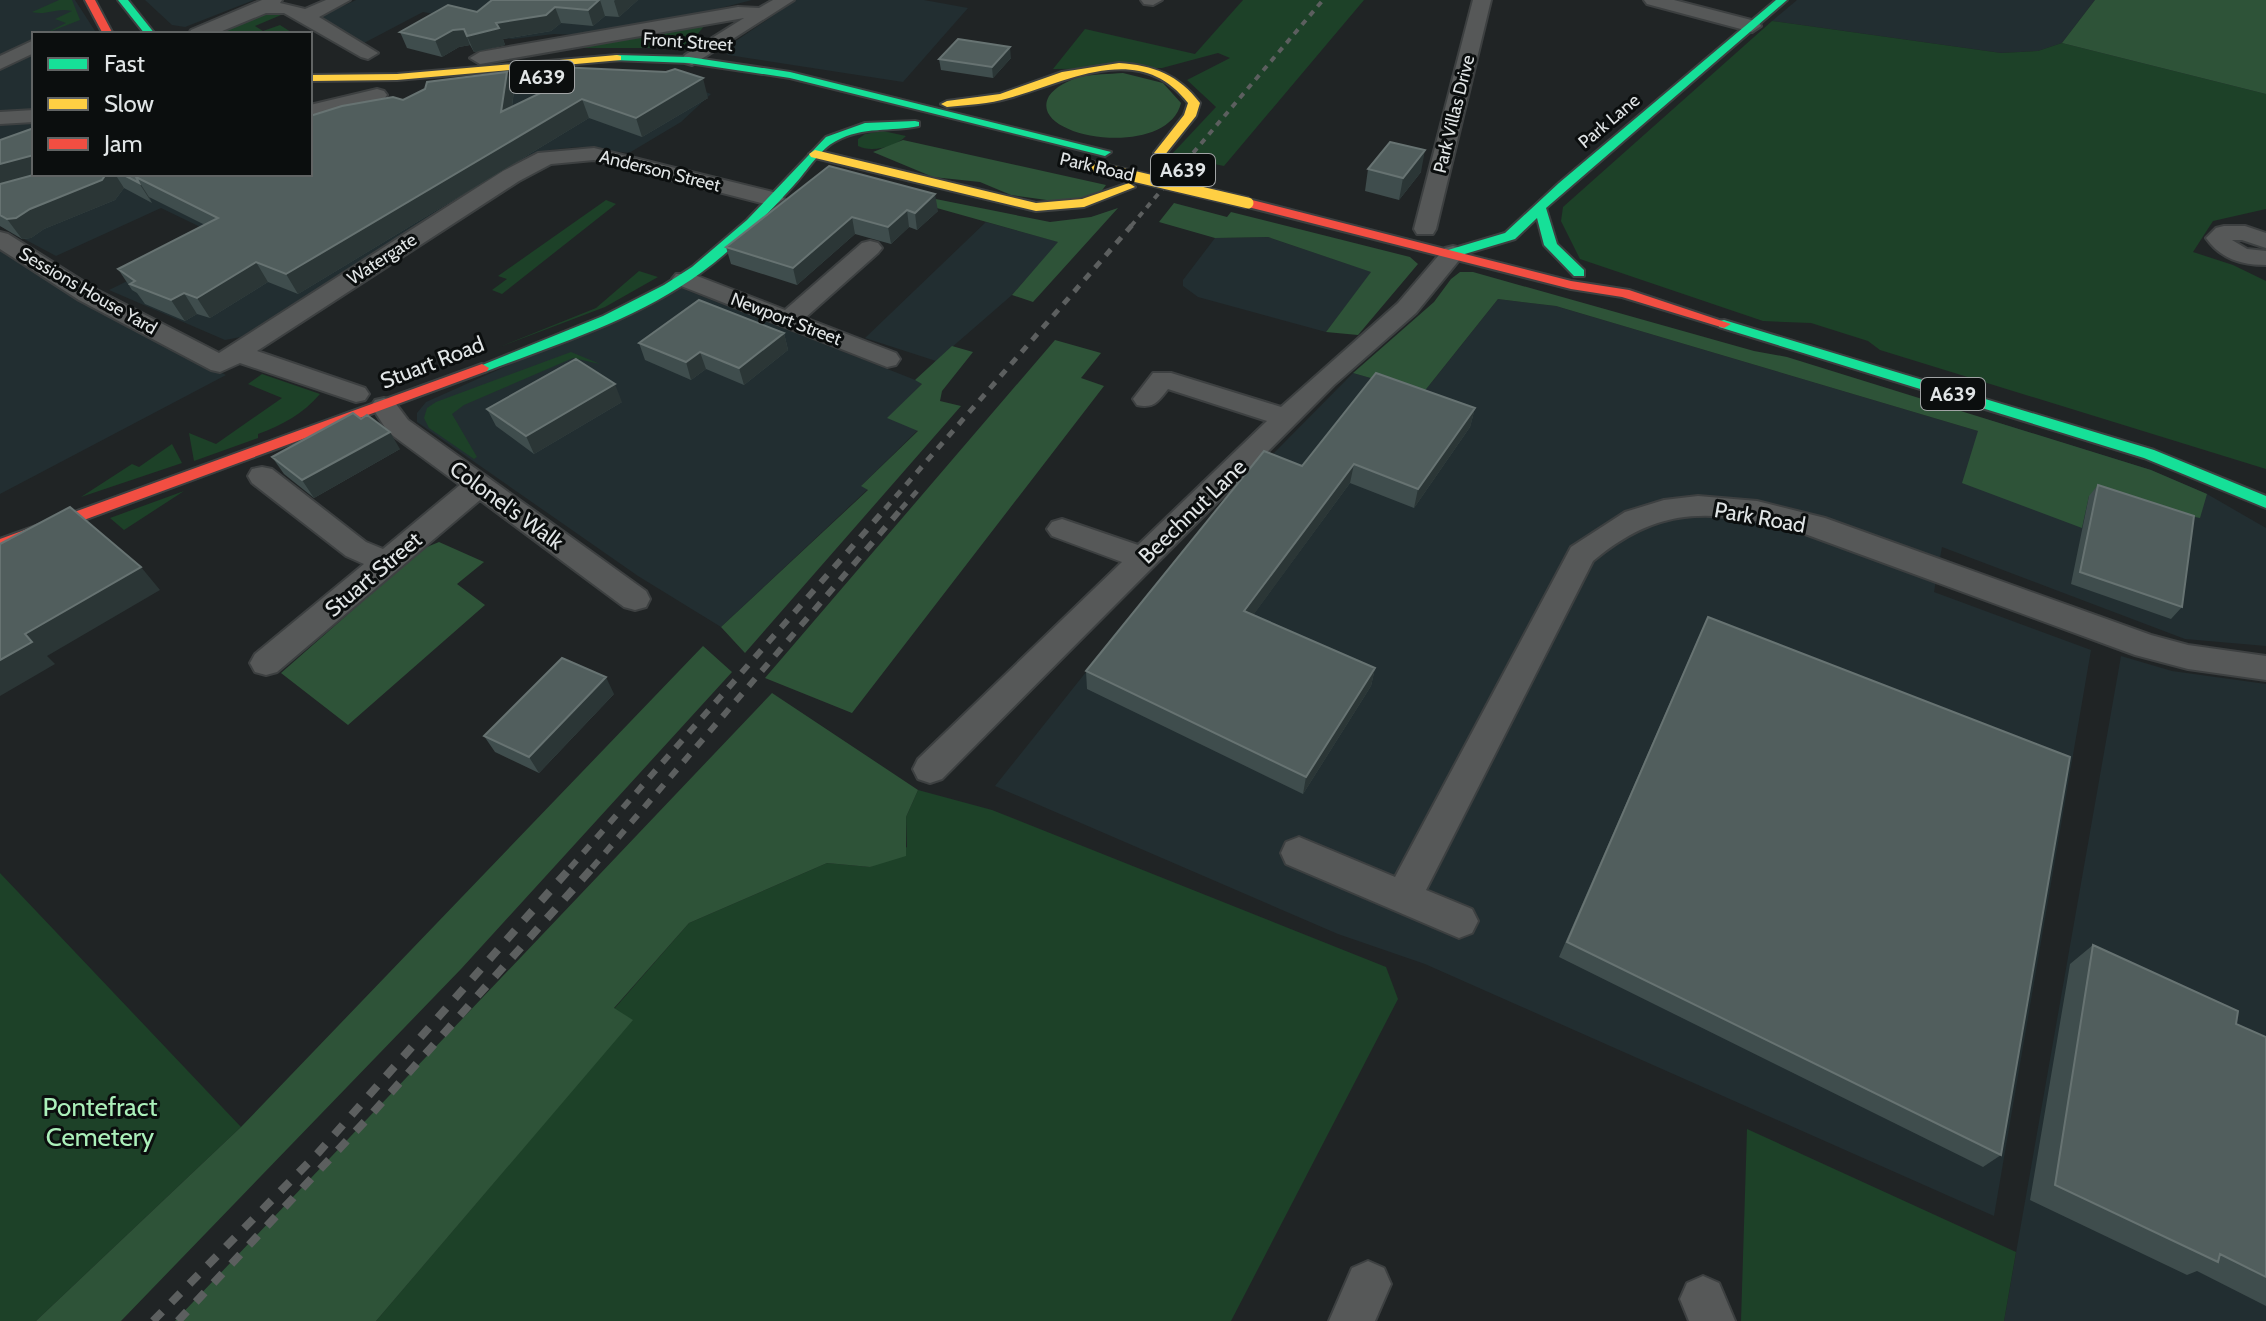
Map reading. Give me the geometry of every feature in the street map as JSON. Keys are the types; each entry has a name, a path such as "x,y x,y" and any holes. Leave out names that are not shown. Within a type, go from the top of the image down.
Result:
{"main road":[{"path":"90,0 107,32"},
{"path":"123,0 148,32"},
{"name":"Park Lane","path":"1487,245 1510,236 1782,0"},
{"name":"Front Street","path":"312,78 349,80 600,59 692,59 806,79 1037,153"},
{"path":"649,73 692,59 697,69 707,77"},
{"path":"830,139 865,126 1000,97 1075,71 1113,67 1148,71 1174,81 1191,97 1193,110 1160,153"},
{"name":"Front Street","path":"312,99 377,95 533,77 649,73 707,77 1055,139"},
{"path":"1044,84 1032,100 1031,112 1055,139"},
{"path":"830,139 837,126 836,118"},
{"name":"Stuart Road","path":"0,545 384,406 584,330 656,297 733,240 830,139"},
{"name":"Park Road","path":"1055,139 1255,196 1443,237 1509,269 1571,285 1624,293"},
{"name":"Park Road","path":"1037,153 1487,245 1579,273 1624,293 2149,454 2262,501"},
{"path":"815,154 1036,207 1061,208 1087,204 1129,187"},
{"path":"1443,237 1492,232 1535,212 1551,245 1579,273"}],"street":[{"path":"305,16 341,0"},
{"path":"692,59 785,0"},
{"name":"Park Villas Drive","path":"1443,237 1482,0"},
{"path":"1653,0 1752,26"},
{"path":"203,32 268,4 305,16 368,53"},
{"path":"480,58 664,28 738,12 763,14"},
{"path":"0,63 32,47"},
{"path":"312,88 349,80"},
{"path":"312,111 377,95"},
{"path":"0,118 32,116"},
{"name":"Anderson Street","path":"546,158 572,153 608,156 773,199"},
{"name":"Watergate","path":"229,358 511,176 546,158"},
{"path":"2266,241 2237,231 2224,233 2218,238 2232,251 2251,258 2266,258"},
{"name":"Beechnut Lane","path":"930,769 1325,379 1407,308 1443,237"},
{"name":"Sessions House Yard","path":"0,239 88,295 229,358"},
{"path":"788,320 870,248"},
{"name":"Newport Street","path":"684,279 887,359"},
{"path":"229,358 339,394"},
{"path":"1146,399 1162,379 1287,418"},
{"name":"Colonel's Walk","path":"384,406 398,426 635,599"},
{"path":"262,476 356,549 387,562"},
{"name":"Stuart Street","path":"266,663 479,485"},
{"name":"Park Road","path":"1403,897 1582,554 1610,530 1633,517 1696,506 1789,518 1873,545 2146,646 2188,657 2266,668"},
{"path":"1062,529 1143,558"},
{"path":"1299,853 1459,921"}],"shaded area":[{"path":"0,0 75,0 96,32 32,32 32,175 0,193"},
{"path":"145,0 254,0 185,27 172,25"},
{"path":"356,0 752,0 674,20 580,35 554,34 513,39 488,37 483,23 423,12 364,43 317,18"},
{"path":"796,0 924,0 968,8 903,82 728,55 724,49"},
{"path":"1797,0 2095,0 2062,43 2038,51 2001,53 1772,21"},
{"path":"567,85 695,88 711,94 681,122 629,153 578,147 549,150 241,337 225,340 109,290 219,236 161,208 56,256 0,226 0,211 58,188 312,176 312,173 506,91"},
{"path":"986,222 1059,242 1012,295 936,361 865,338"},
{"path":"1268,237 1372,272 1326,332 1198,297 1183,286 1183,280 1215,238"},
{"path":"0,248 139,332 226,375 0,494"},
{"path":"681,288 923,383 888,418 918,430 862,485 868,489 721,627 638,576 417,422 417,413 426,402"},
{"path":"1498,299 1556,306 1978,431 1986,419 2151,470 2207,494 2266,528 2266,646 2185,639 1942,547 1934,592 2091,650 1994,1216 1425,964 1338,934 995,786 1161,578 1266,461 1353,373 1423,393"},
{"path":"2121,656 2172,671 2266,684 2266,1321 2004,1321"}],"green space":[{"path":"59,0 72,0 80,20 48,32 66,23 55,19 72,11 32,12"},
{"path":"1243,0 1364,0 1224,166 1171,155 1216,107 1187,80 1230,58 1218,53 1162,68 1053,69 1085,29 1195,54"},
{"path":"2095,0 2266,0 2266,94 2062,43"},
{"path":"276,11 281,15 255,26 263,31 280,25 291,32 214,32 255,14"},
{"path":"1772,21 2001,53 2038,51 2062,43 2266,94 2266,209 2213,221 2193,252 2233,265 2266,281 2266,469 1880,350 1868,341 1811,323 1763,321 1580,259 1561,221 1563,207"},
{"path":"705,25 686,48 556,48 619,41"},
{"path":"1123,73 1163,83 1181,103 1170,121 1151,132 1127,137 1101,137 1077,132 1058,123 1047,111 1049,96 1067,82 1085,76"},
{"path":"883,131 906,136 883,148 858,146 858,139 865,134"},
{"path":"903,140 1106,185 1097,197 1068,203 1011,195 980,182 933,177 873,152"},
{"path":"826,177 1050,222 1091,217 1118,208 1033,302 1012,295 1058,242"},
{"path":"606,200 616,204 502,294 492,290 507,279 498,276"},
{"path":"1174,203 1227,217 1231,212 1410,257 1418,264 1358,335 1326,332 1371,272 1268,237 1215,238 1159,222"},
{"path":"639,271 658,277 605,307 497,348 596,308"},
{"path":"1460,272 1473,272 1754,351 1787,357 2151,470 2207,494 2200,518 2089,496 2082,528 1962,483 1978,431 1556,306 1498,299 1423,393 1353,373 1434,302"},
{"path":"1055,340 1101,353 1081,378 1104,386 852,713 765,678"},
{"path":"952,346 973,352 942,391 940,401 961,406 745,653 721,627 868,490 861,486 918,431 887,418 922,384 915,380"},
{"path":"571,352 600,364 573,358 464,405 452,414 477,457 474,459 429,428 424,418 427,408 436,402"},
{"path":"262,374 320,394 299,413 258,434 258,438 194,461 189,433 216,444 282,398 248,384"},
{"path":"172,444 182,463 81,497 132,464 139,467"},
{"path":"184,491 124,530 110,518"},
{"path":"439,542 484,562 457,584 485,605 348,725 281,673 422,549"},
{"path":"703,646 732,672 461,969 121,1321 36,1321 241,1127"},
{"path":"772,693 918,790 906,817 906,856 870,867 827,863 689,923 614,1008 633,1020 376,1321 175,1321"},
{"path":"918,790 992,810 1386,967 1398,999 1231,1321 376,1321 632,1020 614,1009 689,923 827,863 870,867 907,847 906,817"},
{"name":"Pontefract Cemetery","path":"0,873 241,1127 36,1321 0,1321"},
{"path":"1747,1129 2016,1252 2004,1321 1741,1321"}],"building":[{"path":"492,0 599,0 588,10 555,7 546,15 496,23 499,28 467,36 464,29 453,30 435,40 400,32 448,5 477,12"},
{"path":"958,39 1010,47 992,67 939,59"},
{"path":"558,67 666,72 675,69 703,78 636,118 582,99 286,274 256,262 197,298 184,293 171,300 130,284 135,281 118,269 218,218 136,177 139,183 126,176 312,176 312,115 342,106 393,97 403,100 425,89 427,82 507,72 501,112 551,88"},
{"path":"32,129 32,156 0,164 0,140"},
{"path":"1390,142 1425,150 1403,178 1368,169"},
{"path":"829,166 935,194 915,213 907,210 888,227 852,217 793,268 726,247"},
{"path":"32,175 105,176 102,180 30,209 16,218 7,219 0,215 0,184"},
{"path":"699,300 784,333 739,368 700,352 686,362 639,343"},
{"path":"576,359 615,384 526,436 487,409"},
{"path":"1376,373 1475,408 1418,489 1354,464 1244,611 1375,668 1306,777 1086,671 1264,451 1302,466"},
{"path":"353,413 361,419 367,415 390,432 302,480 272,457"},
{"path":"2098,485 2194,516 2182,607 2080,572"},
{"path":"70,507 141,567 25,634 32,642 0,660 0,544"},
{"path":"1708,617 2070,757 2001,1155 1567,942"},
{"path":"562,658 606,677 529,757 484,736"},
{"path":"2093,945 2238,1011 2236,1024 2266,1037 2266,1277 2220,1254 2218,1262 2055,1185"}],"railway":[{"path":"1131,226 1323,0"},
{"path":"885,509 1133,224"},
{"path":"901,509 918,490"},
{"path":"570,868 887,507"},
{"path":"592,868 903,507"},
{"path":"153,1321 318,1153 572,866"},
{"path":"178,1321 368,1118 594,866"}],"traffic: fast":[{"path":"123,0 148,32"},
{"path":"1453,253 1510,236 1563,186 1782,0"},
{"path":"617,58 689,60 790,75 1105,152"},
{"path":"830,139 865,126 915,124"},
{"path":"482,368 608,319 697,270 751,223 830,139"},
{"path":"1540,208 1551,245 1579,273"},
{"path":"1724,324 2149,454 2266,502"}],"traffic: slow":[{"path":"312,78 397,77 617,58"},
{"path":"947,104 1002,97 1083,70 1119,66 1137,68 1170,78 1194,103 1190,116 1160,153"},
{"path":"815,154 1036,207 1084,203 1129,187"},
{"path":"1090,166 1248,203"}],"traffic: jam":[{"path":"90,0 107,32"},
{"path":"1248,203 1571,285 1624,293 1724,324"},
{"path":"0,545 482,368"}]}
